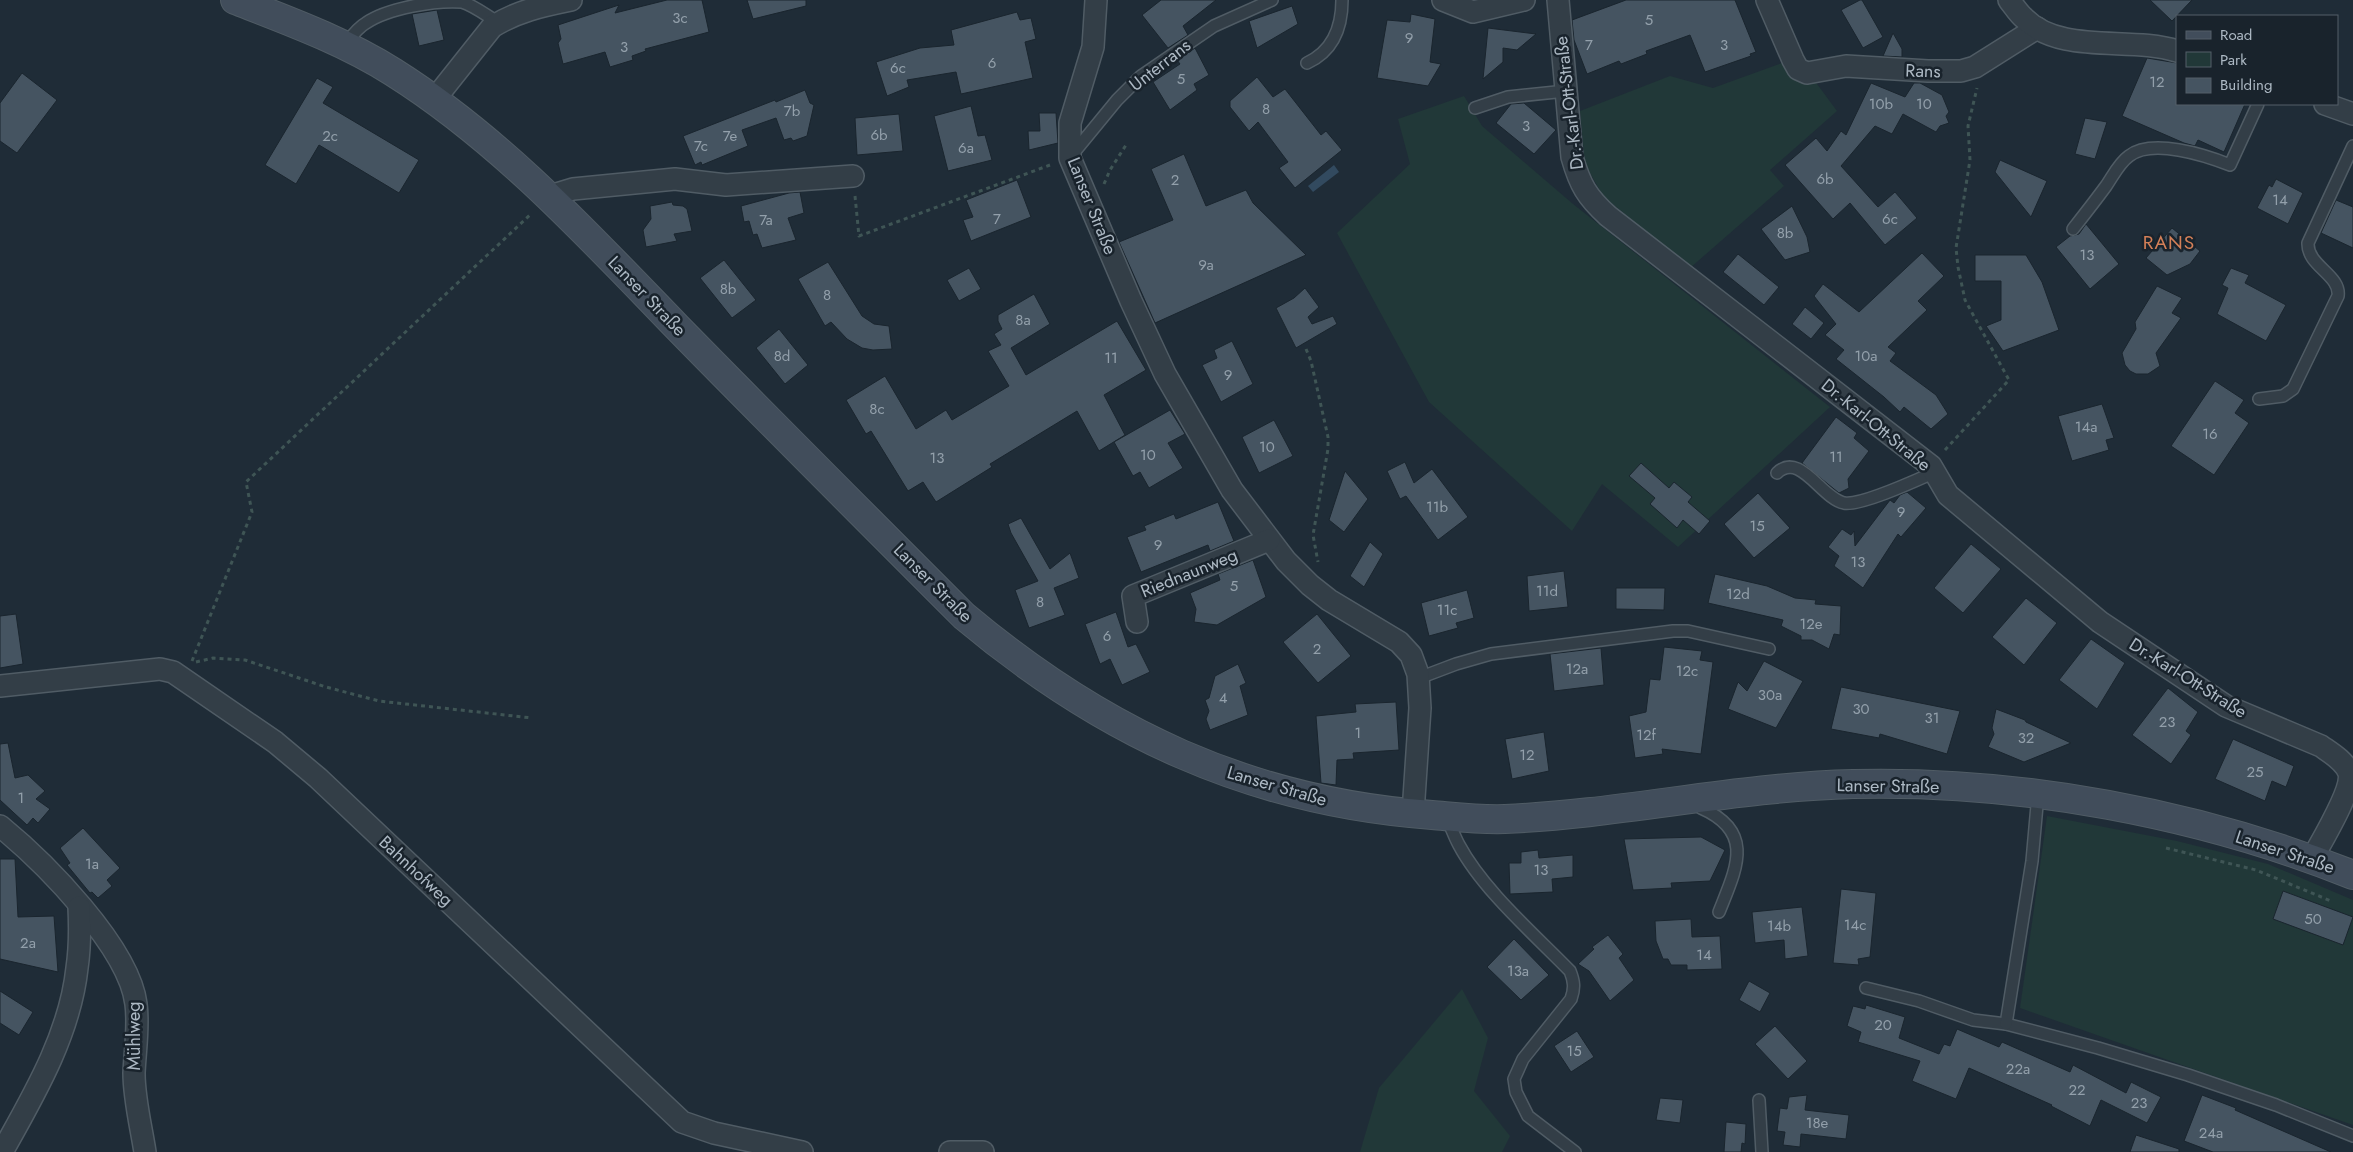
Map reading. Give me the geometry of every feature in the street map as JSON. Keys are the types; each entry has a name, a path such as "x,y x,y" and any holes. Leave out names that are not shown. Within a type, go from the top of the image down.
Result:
{"main road":[{"name":"Lanser Straße","path":"234,0 301,25 345,45 393,72 434,100 550,196 964,616 1033,671 1091,709 1141,736 1208,766 1258,784 1311,798 1371,809 1500,820 1532,818 1779,788 1855,784 1973,788 2038,794 2206,827 2312,859 2353,875"}],"street":[{"path":"434,100 478,42 499,23 528,9 571,0"},
{"name":"Lanser Straße","path":"1096,0 1093,47 1070,123 1070,158 1131,301 1173,389 1232,490 1269,540 1292,567 1330,600 1399,642 1411,655 1419,678 1420,708 1413,813"},
{"path":"1443,0 1474,12 1524,0"},
{"name":"Dr.-Karl-Ott-Straße","path":"1558,0 1572,157 1578,180 1589,198 1608,216 1933,469 1948,495 2100,622 2226,706 2322,746 2335,756 2349,772 2349,781 2344,799 2312,859"},
{"name":"Rans","path":"1767,0 1781,35 1798,69 1807,73 1846,66 1948,72 1975,67 2037,28"},
{"path":"2009,0 2024,19 2056,37 2104,44 2147,44 2176,51"},
{"path":"2328,105 2353,114"},
{"path":"550,196 573,188 675,179 726,185 853,176"},
{"name":"Riednaunweg","path":"1137,622 1133,596 1269,540"},
{"name":"Bahnhofweg","path":"0,686 160,669 172,672 275,742 304,766 682,1122 714,1133 802,1152"},
{"name":"Mühlweg","path":"0,826 44,866 110,944 126,972 134,990 137,1006 134,1074 145,1152"},
{"path":"2,1152 38,1085 61,1032 77,970 79,907"},
{"path":"950,1152 983,1152"}],"lane":[{"name":"Unterrans","path":"1070,158 1117,100 1141,76 1214,26 1272,0"},
{"path":"1307,63 1319,57 1335,37 1342,10 1342,0"},
{"path":"345,45 355,32 377,17 396,9 435,1 464,2 499,23"},
{"path":"1475,108 1508,98 1566,90"},
{"path":"2073,229 2122,163 2135,152 2173,150 2201,155 2230,165 2258,105"},
{"path":"2260,399 2283,396 2293,389 2338,296 2336,286 2308,254 2308,243 2353,146"},
{"path":"1777,473 1785,467 1796,468 1834,499 1848,503 1873,496 1933,469"},
{"path":"1419,678 1456,664 1492,654 1673,632 1688,631 1769,649"},
{"path":"2006,1024 2030,880 2038,794"},
{"path":"1698,798 1700,808 1715,816 1728,827 1737,844 1737,865 1719,912"},
{"path":"1446,816 1459,845 1475,869 1512,912 1570,971 1574,990 1571,998 1523,1058 1514,1079 1516,1092 1528,1116 1575,1152"},
{"path":"1866,988 1919,1002 1973,1020 2006,1024 2098,1048 2188,1075 2276,1105 2353,1136"},
{"path":"1759,1100 1762,1152"}],"path":[{"path":"1933,469 2009,380 1966,300 1958,267 1956,248 1970,160 1968,126 1974,97 1987,60"},
{"path":"1093,212 1110,170 1126,145"},
{"path":"853,176 860,236 1070,158"},
{"path":"532,718 378,701 326,687 245,660 213,658 190,664 252,512 246,482 550,196"},
{"path":"1306,349 1311,361 1328,437 1328,449 1313,535 1314,553 1322,575 1330,588 1330,600"},
{"path":"2166,848 2256,870 2331,901"}],"green space":[{"path":"1785,62 1817,84 1837,111 1770,170 1784,186 1690,268 1603,196 1585,164 1580,111 1670,76 1713,88"},
{"path":"1464,96 1482,126 1573,204 1830,407 1678,547 1602,484 1572,531 1429,402 1337,233 1410,164 1398,119"},
{"path":"2047,816 2177,841 2268,864 2353,900 2353,1125 2020,1008"},
{"path":"1462,989 1488,1038 1474,1091 1510,1136 1502,1152 1360,1152 1379,1088"}],"water":[{"path":"1334,165 1339,172 1313,192 1308,186"}],"building":[{"path":"667,0 702,0 709,32 645,49 646,51 632,56 633,60 610,67 605,52 563,64 558,43 561,39 558,25 619,5 615,13"},
{"path":"747,0 806,0 806,6 753,19"},
{"path":"1161,0 1216,0 1183,26 1188,35 1168,48 1142,15"},
{"path":"1626,0 1735,0 1756,52 1750,54 1751,56 1705,72 1690,35 1646,51 1647,54 1621,64 1619,61 1587,74 1574,40 1572,20"},
{"path":"1862,0 1883,37 1863,48 1841,10"},
{"path":"2150,0 2192,0 2172,21"},
{"path":"1292,6 1298,24 1257,48 1249,21"},
{"path":"437,10 444,40 419,46 412,14"},
{"path":"1017,12 1020,20 1031,18 1036,39 1025,42 1033,78 961,94 956,72 907,80 909,87 887,96 876,62 920,48 954,45 951,30"},
{"path":"1411,14 1435,19 1430,62 1441,64 1428,86 1377,78 1387,20 1410,22"},
{"path":"1488,28 1536,34 1517,50 1503,48 1503,62 1483,79"},
{"path":"1893,33 1902,49 1902,57 1883,56"},
{"path":"1195,48 1209,75 1194,84 1197,90 1170,110 1153,82 1180,64 1177,60"},
{"path":"2147,58 2176,63 2176,105 2245,105 2224,152 2198,140 2195,146 2184,143 2122,116"},
{"path":"22,73 57,100 17,153 0,141 0,103"},
{"path":"1257,77 1273,97 1285,89 1321,135 1326,131 1342,150 1295,188 1279,168 1288,162 1258,122 1249,131 1230,107 1230,101"},
{"path":"317,78 333,87 323,103 419,160 399,193 319,145 296,184 265,165"},
{"path":"1871,83 1905,97 1914,83 1920,83 1942,95 1949,112 1946,116 1949,123 1940,126 1936,132 1903,114 1892,134 1875,126 1841,166 1878,207 1895,192 1917,218 1885,245 1850,203 1833,219 1785,165 1816,138 1827,151 1841,131 1846,135"},
{"path":"805,90 810,103 814,105 807,136 793,141 791,138 784,140 776,118 742,130 748,146 702,165 701,162 695,165 683,136"},
{"path":"1524,103 1556,130 1534,154 1496,123 1511,104"},
{"path":"971,106 978,136 985,135 992,160 948,171 934,116"},
{"path":"1039,113 1056,113 1058,143 1029,150 1028,131 1040,131"},
{"path":"899,114 903,151 857,155 855,118"},
{"path":"2085,118 2107,122 2095,159 2075,154"},
{"path":"1184,154 1206,206 1246,190 1253,203 1306,255 1155,323 1119,242 1173,220 1151,169"},
{"path":"2000,160 2047,181 2031,217 1995,172"},
{"path":"2276,179 2303,193 2288,224 2257,208 2269,185 2272,187"},
{"path":"1017,180 1031,217 971,241 963,220 973,217 966,200"},
{"path":"800,192 804,213 788,218 796,240 762,248 757,234 753,235 749,221 744,222 741,206 789,193"},
{"path":"2336,200 2353,207 2353,248 2321,233"},
{"path":"672,202 673,205 683,206 687,209 692,231 674,234 677,241 646,247 643,230 651,219 650,206"},
{"path":"1792,206 1807,237 1810,252 1785,260 1761,229"},
{"path":"2086,224 2119,264 2090,289 2056,247 2070,236 2079,234"},
{"path":"2172,228 2200,251 2190,264 2167,275 2146,258"},
{"path":"1922,253 1944,276 1918,301 1927,310 1888,347 1896,353 1890,361 1936,395 1948,414 1931,429 1904,407 1900,412 1836,359 1844,350 1825,335 1836,324 1814,296 1823,284 1859,312"},
{"path":"1738,254 1779,287 1764,305 1723,272"},
{"path":"1975,255 2026,255 2042,282 2059,330 2003,351 1986,326 2001,320 2001,281 1975,281"},
{"path":"724,260 756,300 732,318 700,278"},
{"path":"828,262 862,316 874,324 889,326 892,349 873,350 862,348 847,339 831,322 825,326 798,279"},
{"path":"969,268 981,289 959,301 947,280"},
{"path":"2231,268 2249,275 2245,283 2286,305 2266,341 2217,314 2228,288 2222,285"},
{"path":"2157,286 2182,298 2172,313 2181,318 2156,353 2160,366 2148,374 2136,374 2125,365 2122,353 2136,329 2135,322"},
{"path":"1305,288 1319,307 1308,317 1312,324 1333,316 1337,324 1296,348 1276,308 1294,298"},
{"path":"1034,294 1050,324 1011,348 1026,375 1117,321 1146,370 1104,395 1125,435 1099,451 1077,411 990,464 992,467 936,502 923,482 908,491 871,431 866,434 846,400 885,376 916,429 946,410 952,420 1009,386 988,351 1001,345 994,334 1002,329 998,321 998,315"},
{"path":"1805,307 1824,323 1811,339 1792,324"},
{"path":"779,329 808,365 785,384 756,348"},
{"path":"1232,341 1253,384 1221,402 1202,365 1217,358 1214,350"},
{"path":"2215,381 2244,400 2235,413 2249,423 2214,475 2171,446"},
{"path":"2102,404 2114,438 2106,440 2109,450 2072,461 2058,416"},
{"path":"1170,410 1185,434 1168,443 1183,468 1149,488 1140,472 1133,476 1114,442"},
{"path":"1836,417 1857,433 1854,438 1869,451 1848,479 1849,488 1839,493 1802,463"},
{"path":"1274,420 1293,456 1259,473 1242,437"},
{"path":"1405,462 1414,483 1432,469 1468,517 1438,540 1406,496 1400,499 1387,471"},
{"path":"1641,463 1669,488 1674,482 1692,497 1688,502 1710,521 1699,534 1683,520 1677,528 1650,504 1655,498 1629,476"},
{"path":"1345,471 1368,499 1344,532 1329,520"},
{"path":"1907,492 1926,508 1901,537 1898,534 1863,588 1834,566 1839,556 1828,547 1842,529 1851,535 1854,531 1855,546 1890,500 1894,503 1900,495"},
{"path":"1758,493 1790,528 1754,558 1724,524"},
{"path":"1218,502 1234,541 1210,551 1208,545 1141,572 1127,537 1146,530 1144,526 1174,514 1176,519"},
{"path":"1021,518 1050,569 1070,553 1079,578 1054,588 1065,615 1029,628 1015,590 1038,581 1011,533 1008,524"},
{"path":"1370,542 1383,554 1364,587 1350,576"},
{"path":"1971,544 2001,569 1963,613 1934,588"},
{"path":"1253,560 1266,597 1217,625 1194,622 1196,609 1190,593 1220,580 1218,574"},
{"path":"1564,571 1568,607 1529,611 1527,576"},
{"path":"1715,574 1767,586 1795,598 1816,600 1815,604 1841,606 1840,635 1834,634 1829,649 1812,640 1801,640 1801,636 1781,626 1783,620 1708,603"},
{"path":"1616,588 1665,588 1664,610 1616,609"},
{"path":"1467,590 1474,618 1456,623 1458,628 1429,636 1421,603"},
{"path":"2026,598 2057,623 2024,665 1992,637"},
{"path":"1116,612 1128,647 1136,644 1150,672 1122,685 1110,659 1100,664 1085,624"},
{"path":"16,614 23,664 0,668 0,616"},
{"path":"1317,614 1351,656 1318,683 1283,642"},
{"path":"2091,639 2125,663 2097,709 2059,680"},
{"path":"1664,647 1702,651 1700,660 1713,662 1701,754 1662,749 1663,754 1635,758 1629,716 1646,712 1650,679 1660,680"},
{"path":"1601,648 1604,685 1554,691 1550,654"},
{"path":"1764,661 1803,681 1776,728 1728,709 1738,682 1747,691"},
{"path":"1238,664 1246,683 1240,686 1248,715 1210,730 1206,719 1209,711 1205,700 1209,698 1215,676"},
{"path":"1841,687 1960,711 1947,754 1880,734 1879,738 1831,729"},
{"path":"2168,688 2198,712 2186,731 2191,735 2171,764 2132,735"},
{"path":"1396,702 1399,750 1353,753 1354,759 1337,760 1336,785 1321,783 1316,716 1356,712 1355,704"},
{"path":"1996,709 2025,720 2071,743 2024,762 1988,747 1994,734 1992,728"},
{"path":"1544,732 1549,771 1512,779 1505,739"},
{"path":"2233,739 2294,766 2286,787 2272,781 2265,801 2215,779"},
{"path":"8,743 15,778 28,775 45,791 36,799 50,809 38,823 33,818 27,825 0,800 0,744"},
{"path":"83,828 120,868 107,880 112,886 98,898 92,892 90,893 67,865 70,863 60,848"},
{"path":"1701,837 1725,850 1710,881 1671,883 1672,888 1633,890 1624,839"},
{"path":"1538,850 1539,858 1573,855 1573,877 1552,879 1553,892 1510,894 1509,863 1521,863 1521,852"},
{"path":"0,859 15,859 18,917 54,916 58,972 0,959"},
{"path":"1841,889 1876,893 1870,957 1858,959 1859,965 1833,963"},
{"path":"2283,891 2353,917 2343,945 2273,919"},
{"path":"1802,907 1808,956 1785,959 1784,940 1755,943 1752,912"},
{"path":"1691,919 1692,937 1720,936 1722,969 1687,970 1687,965 1671,965 1668,959 1663,959 1656,941 1655,921"},
{"path":"1608,935 1623,954 1619,958 1634,980 1610,1001 1589,971 1578,964 1594,949 1592,947"},
{"path":"1514,939 1549,975 1521,1000 1487,967"},
{"path":"1749,981 1770,993 1760,1012 1739,1000"},
{"path":"0,991 33,1012 19,1035 0,1023"},
{"path":"1866,1005 1905,1017 1899,1038 1939,1054 1944,1044 1950,1046 1957,1029 1999,1047 2002,1042 2070,1072 2073,1065 2126,1093 2131,1082 2161,1097 2147,1123 2101,1100 2090,1126 2052,1105 1969,1068 1956,1099 1912,1081 1920,1061 1858,1042 1861,1032 1847,1026 1853,1006 1865,1009"},
{"path":"1775,1026 1807,1061 1788,1079 1755,1044"},
{"path":"1577,1031 1594,1057 1571,1072 1554,1046"},
{"path":"1807,1095 1805,1110 1849,1115 1846,1139 1801,1134 1800,1147 1783,1145 1785,1132 1777,1131 1780,1108 1787,1109 1789,1097"},
{"path":"2202,1095 2236,1108 2235,1110 2331,1152 2213,1152 2184,1141"},
{"path":"1660,1098 1683,1100 1680,1123 1656,1120"},
{"path":"1726,1122 1746,1124 1745,1144 1742,1143 1741,1152 1724,1152"},
{"path":"2136,1135 2179,1149 2179,1152 2130,1152"}],"district":[{"name":"RANS","path":"2169,242"}]}
